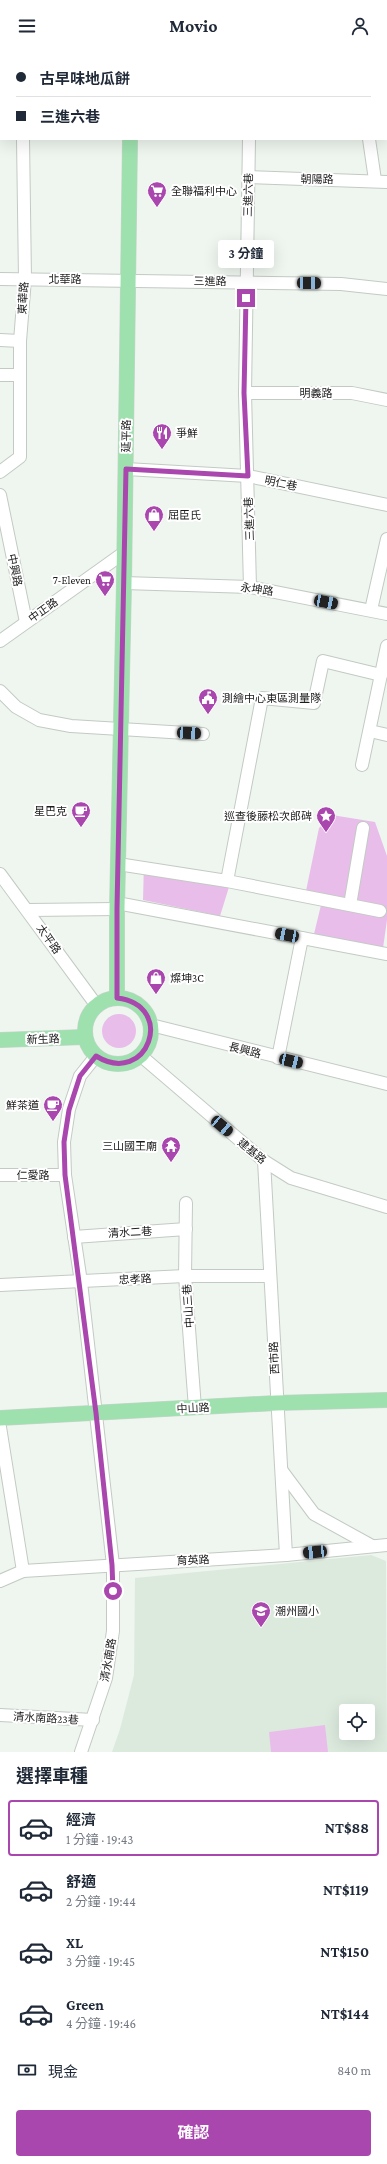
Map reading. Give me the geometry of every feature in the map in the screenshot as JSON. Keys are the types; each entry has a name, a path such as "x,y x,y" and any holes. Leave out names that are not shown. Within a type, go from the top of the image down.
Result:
{"main road":[{"name":"延平路","path":"117,998 117,906 125,552 130,140"},
{"path":"117,998 134,1002 142,1008 148,1016 151,1025 151,1036 147,1047 140,1055 132,1061 114,1064 96,1056 89,1047 85,1037 88,1017 96,1006 108,999 117,998"},
{"name":"新生路","path":"0,1040 85,1037"},
{"name":"中山路","path":"0,1418 276,1403 387,1400"}],"street":[{"name":"東華路","path":"0,472 20,457 20,341 25,279 23,140"},
{"name":"三進六巷","path":"249,140 244,393 248,476 250,587"},
{"path":"369,140 375,180"},
{"name":"朝陽路","path":"248,177 375,180 387,182"},
{"name":"北華路","path":"0,279 129,279"},
{"name":"三進路","path":"129,279 341,284 387,289"},
{"path":"0,340 20,341"},
{"path":"0,375 20,375"},
{"name":"明義路","path":"244,393 352,393 387,400"},
{"name":"明仁巷","path":"126,469 248,476 387,505"},
{"name":"中興路","path":"0,495 26,622"},
{"path":"371,610 387,539"},
{"name":"中正路","path":"0,641 125,552"},
{"name":"永坤路","path":"124,583 250,587 387,614"},
{"path":"362,765 387,646"},
{"path":"228,881 262,698 314,703 324,661 381,675"},
{"path":"0,691 16,707 39,720 71,726 203,734"},
{"path":"370,731 387,735"},
{"path":"350,905 363,828"},
{"path":"118,864 228,881 380,911"},
{"name":"太平路","path":"0,874 4,887 29,910 96,1006"},
{"path":"29,910 117,906 387,954"},
{"path":"278,1058 302,938"},
{"name":"長興路","path":"151,1025 278,1058 387,1084"},
{"name":"建基路","path":"140,1055 264,1161 291,1178 387,1207"},
{"name":"清水南路","path":"80,1752 93,1720 106,1678 113,1630 112,1565 81,1282 65,1175 64,1142 69,1110 80,1076 96,1056"},
{"name":"西市路","path":"264,1161 276,1403 282,1471 286,1555"},
{"name":"仁愛路","path":"0,1175 65,1175"},
{"name":"中山三巷","path":"186,1204 186,1276 195,1408"},
{"name":"清水二巷","path":"74,1237 186,1229"},
{"name":"忠孝路","path":"0,1285 186,1276 270,1276"},
{"path":"0,1427 23,1571"},
{"path":"282,1471 314,1514 372,1546"},
{"name":"育英路","path":"0,1581 23,1571 286,1555 387,1545"},
{"name":"清水南路23巷","path":"0,1716 93,1720"}],"shaded area":[{"path":"332,815 375,822 387,856 387,920 383,948 314,934 321,905 229,887 220,916 143,900 144,862 306,891 319,828"},
{"path":"116,1014 122,1014 126,1015 133,1021 136,1031 135,1038 129,1045 122,1048 116,1048 112,1047 105,1041 102,1034 102,1028 103,1024 109,1017"},
{"name":"潮州國小","path":"371,1555 386,1561 387,1752 112,1752 120,1729 134,1675 135,1578"},
{"path":"325,1725 328,1752 271,1752 269,1732"}],"place":[{"name":"全聯福利中心","path":"157,208"},
{"name":"爭鮮","path":"162,450"},
{"name":"屈臣氏","path":"154,532"},
{"name":"7-Eleven","path":"105,597"},
{"name":"測繪中心東區測量隊","path":"208,715"},
{"name":"星巴克","path":"81,828"},
{"name":"巡查後藤松次郎碑","path":"326,833"},
{"name":"燦坤3C","path":"156,995"},
{"name":"鮮茶道","path":"53,1122"},
{"name":"三山國王廟","path":"171,1163"},
{"name":"潮州國小","path":"261,1628"}],"route":[{"path":"113,1591 112,1565 81,1282 65,1175 64,1142 69,1110 80,1076 96,1056 104,1061 114,1064 132,1061 147,1047 151,1036 151,1025 148,1016 142,1008 125,998 117,998 117,909 126,469 248,476 244,393 246,298"}]}
